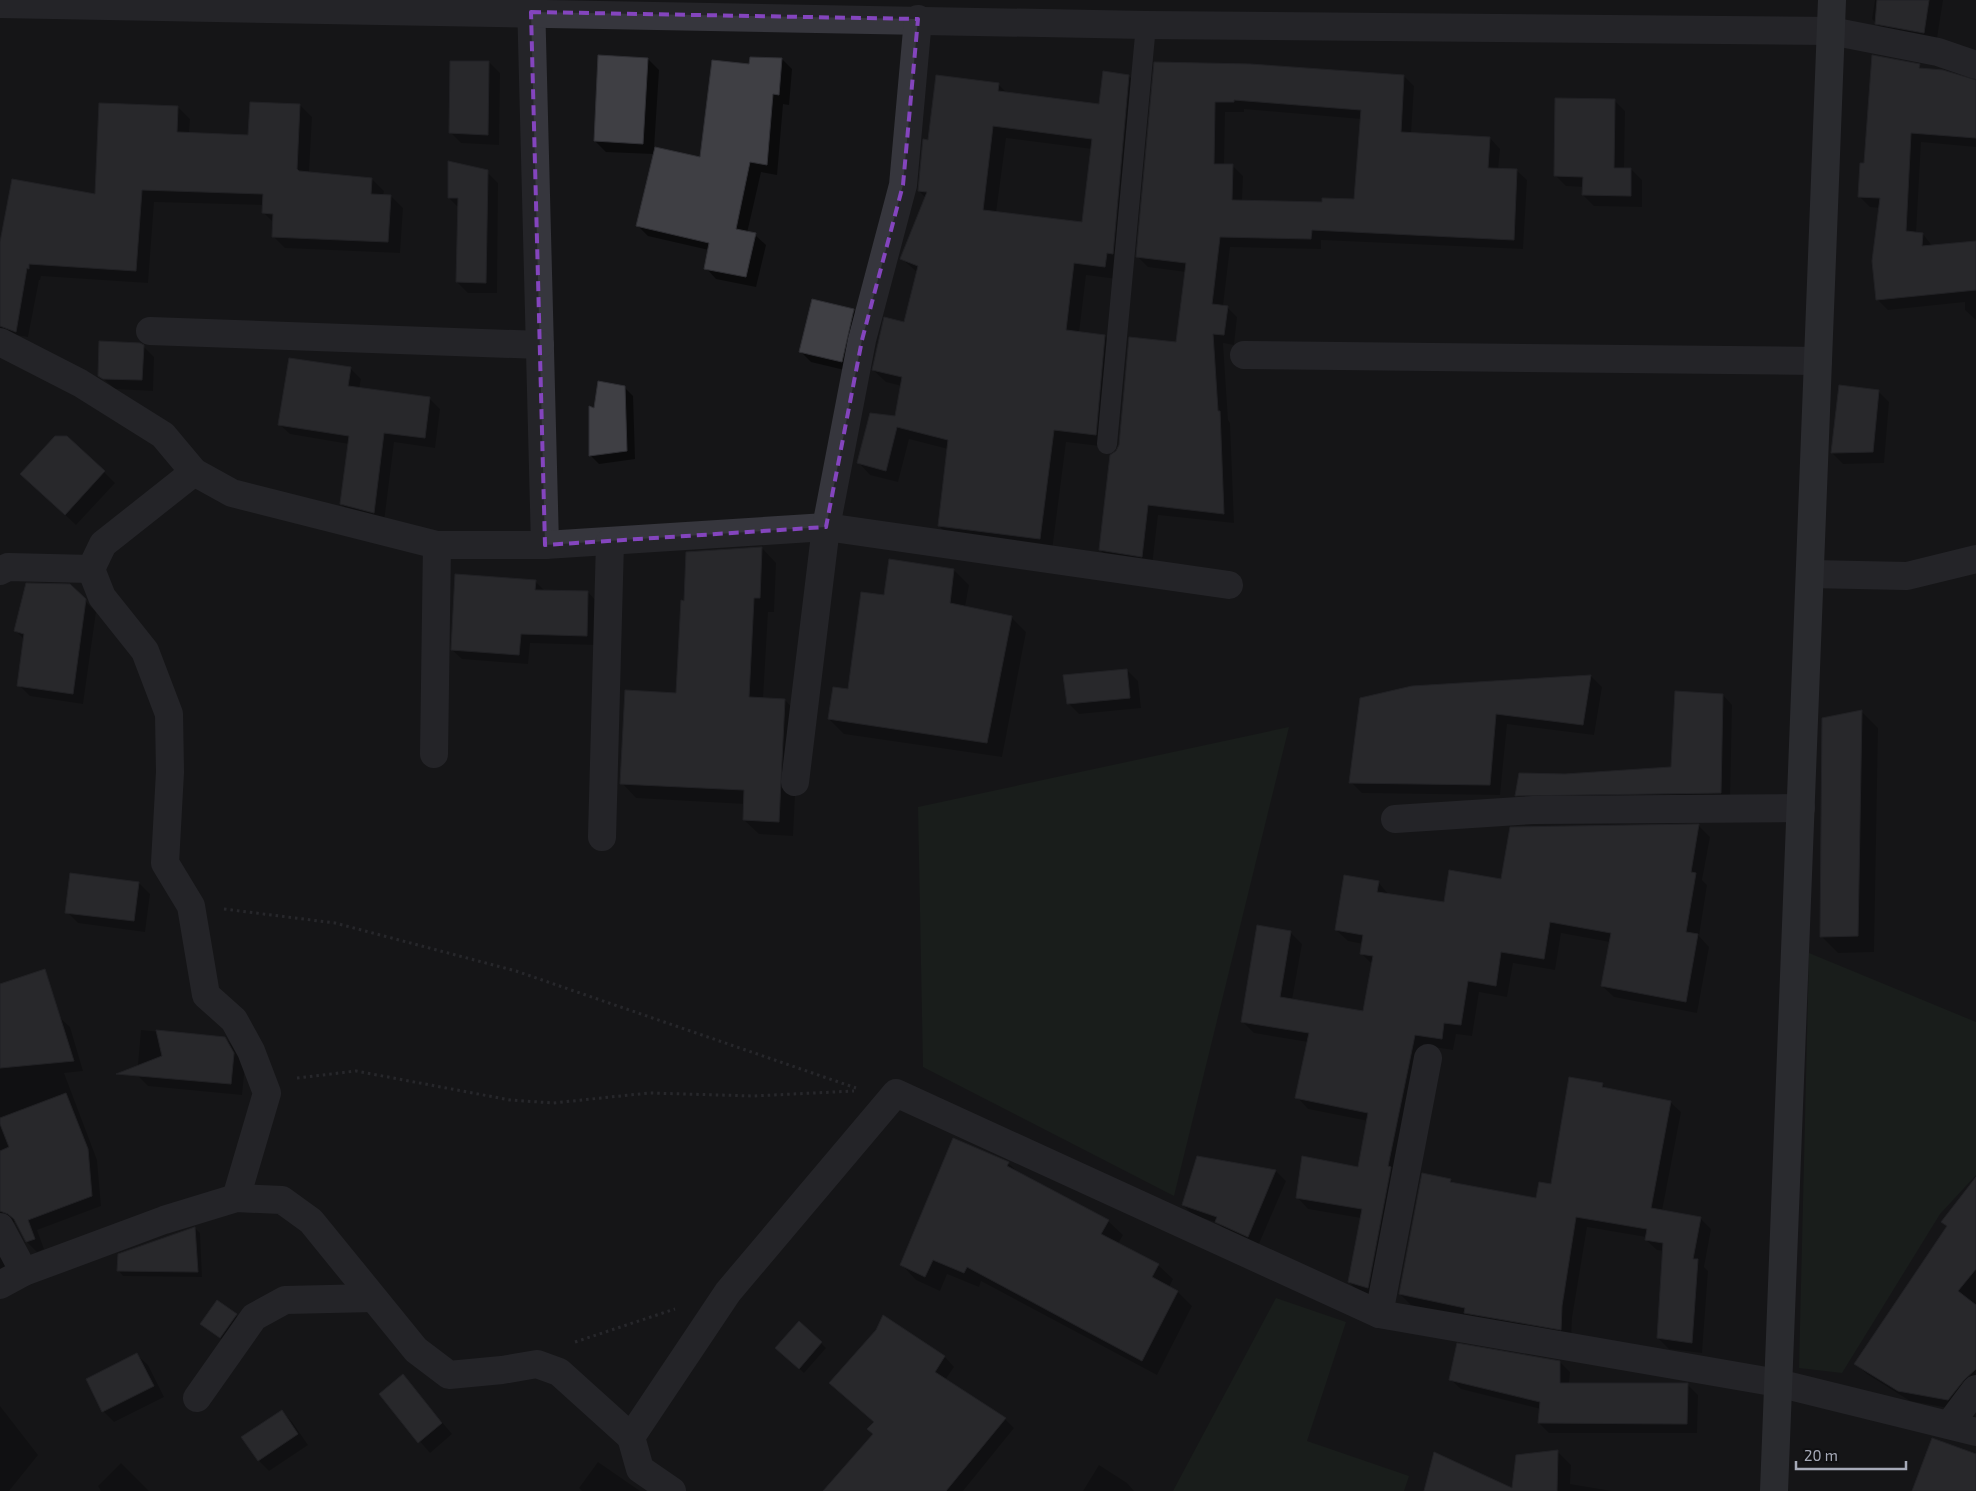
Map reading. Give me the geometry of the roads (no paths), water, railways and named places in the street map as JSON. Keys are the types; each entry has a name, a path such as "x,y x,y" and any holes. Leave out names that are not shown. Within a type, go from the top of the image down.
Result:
{"street":[{"path":"1774,1491 1832,0"},
{"path":"0,4 531,6 1146,25 1831,31 1938,52 1976,65"},
{"path":"531,6 545,545"},
{"path":"795,782 826,528 862,340 903,185 918,19"},
{"path":"150,331 540,345"},
{"path":"0,342 80,383 163,435 194,472 232,494 437,545 545,545 826,528 1229,585"},
{"path":"1244,355 1818,361"},
{"path":"194,472 103,544 91,570 102,597 145,651 169,714 170,772 165,863 191,906 206,995 234,1020 251,1051 267,1093 236,1198"},
{"path":"602,836 610,542"},
{"path":"434,754 437,545"},
{"path":"1810,574 1907,576 1976,559"},
{"path":"0,571 8,567 91,570"},
{"path":"1395,819 1533,810 1801,808"},
{"path":"1379,1314 1428,1058"},
{"path":"631,1437 728,1292 896,1093 1379,1314 1778,1383 1976,1432"},
{"path":"0,1285 24,1272 164,1220 236,1198 282,1200 311,1221 416,1350 449,1374 502,1370 537,1364 559,1372 631,1437 640,1469 672,1491"},
{"path":"0,1227 24,1272"},
{"path":"197,1398 254,1317 285,1300 373,1298"},
{"path":"1949,1425 1976,1389"}],"lane":[{"path":"1107,444 1146,25"}]}
